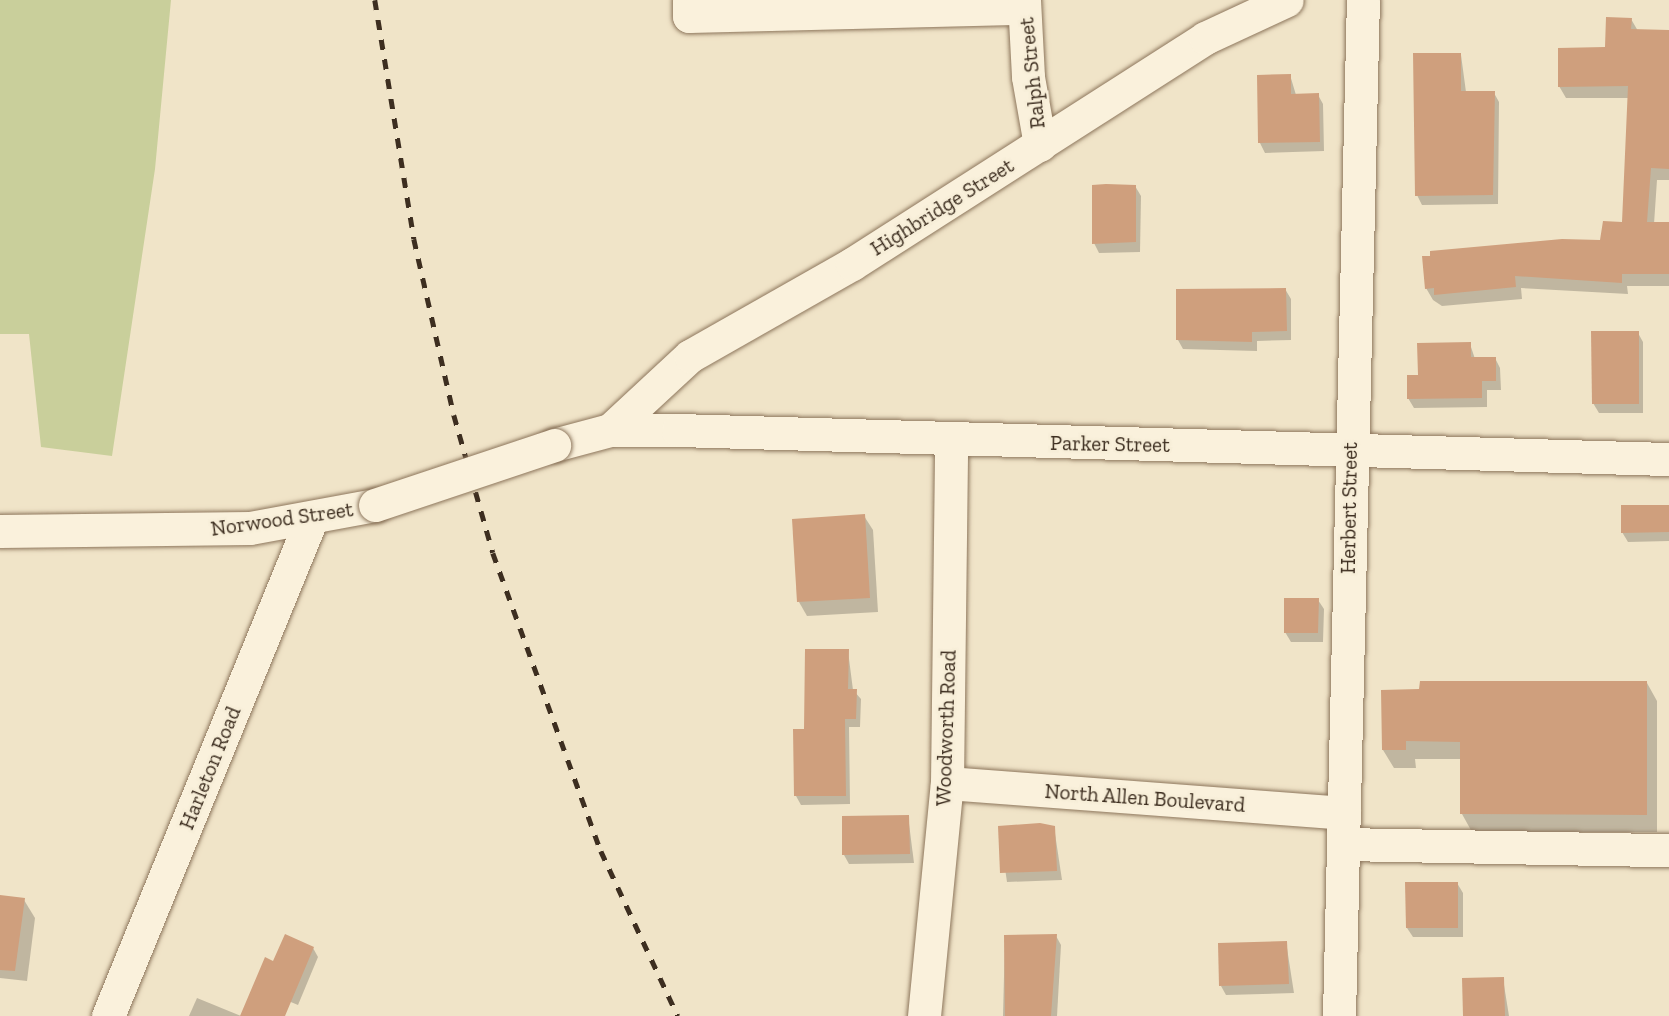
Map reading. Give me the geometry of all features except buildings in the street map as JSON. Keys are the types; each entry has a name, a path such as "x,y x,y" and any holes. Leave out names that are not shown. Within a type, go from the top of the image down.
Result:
{"street":[{"name":"Highbridge Street","path":"610,430 690,356 852,264 1205,38 1287,0"},
{"name":"Herbert Street","path":"1339,1016 1350,450 1363,0"},
{"name":"Ralph Street","path":"1024,4 1028,77 1040,145"},
{"path":"689,8 1024,4"},
{"name":"Parker Street","path":"554,445 610,430 1669,459"},
{"name":"Woodworth Road","path":"924,1016 947,783 951,440"},
{"name":"Norwood Street","path":"0,531 194,531 311,520 375,505 554,445"},
{"name":"Harleton Road","path":"108,1016 311,520"},
{"name":"North Allen Boulevard","path":"947,783 1343,828 1669,850"}],"green space":[{"path":"0,0 171,0 155,169 112,456 41,447 29,334 0,334"}],"railway":[{"path":"375,0 414,239 454,415 493,553 601,851 678,1016"}]}
